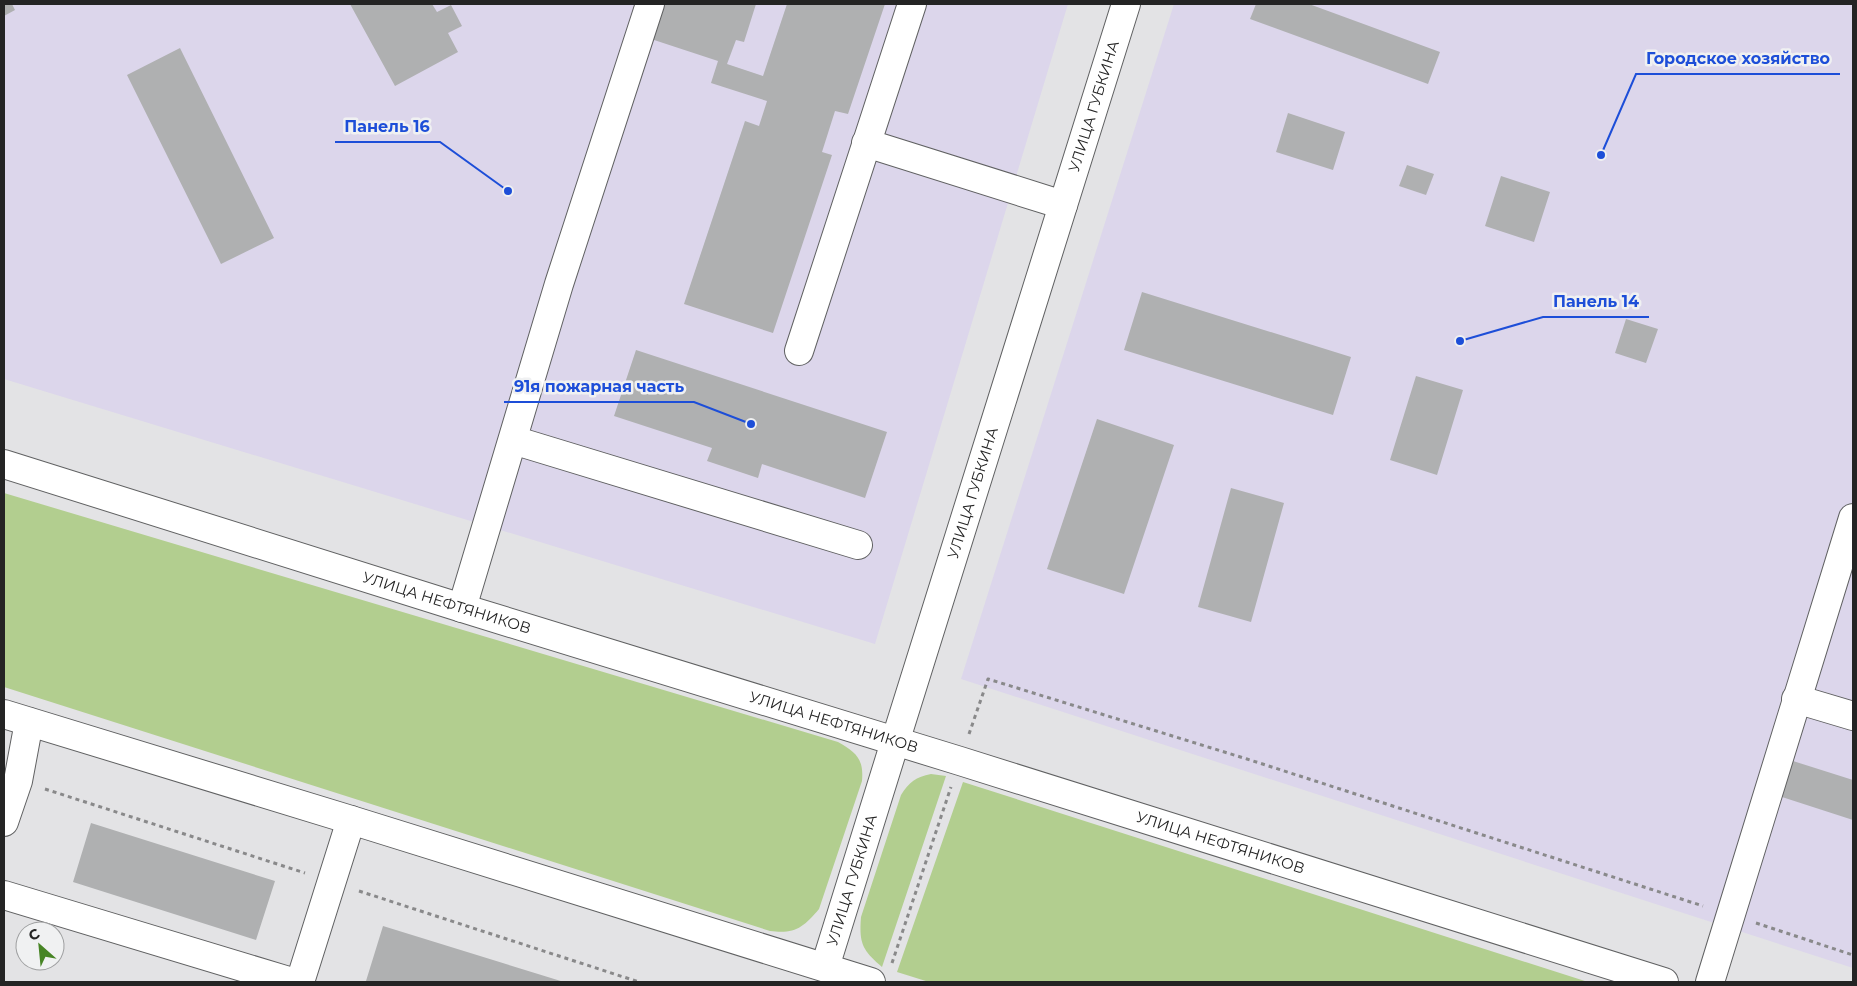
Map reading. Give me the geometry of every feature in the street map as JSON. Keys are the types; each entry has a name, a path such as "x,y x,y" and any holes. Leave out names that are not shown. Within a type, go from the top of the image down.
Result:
{"main road":[{"path":"462,608 559,284 650,4"},
{"path":"799,351 912,4"},
{"name":"УЛИЦА ГУБКИНА","path":"823,975 1126,4"},
{"path":"866,143 1064,205"},
{"path":"513,440 858,545"},
{"name":"УЛИЦА НЕФТЯНИКОВ","path":"4,464 1664,982"},
{"path":"1710,982 1853,518"},
{"path":"1796,698 1853,716"},
{"path":"4,822 18,781 16,718 351,820 823,975 871,982"},
{"path":"300,982 351,820"},
{"path":"4,895 292,982"}],"path":[{"path":"892,964 988,678 1256,762 1853,955"}],"shaded area":[{"path":"4,4 1068,4 875,644 4,379"},
{"path":"1174,4 1853,4 1853,968 961,679"}],"green space":[{"path":"4,493 838,742 850,749 858,757 862,767 862,781 819,909 808,921 798,928 786,932 770,931 4,687"},
{"path":"931,774 946,776 882,967 870,956 863,945 861,940 861,917 901,795 913,781"},
{"path":"963,782 1588,982 929,982 897,972"}],"building":[{"path":"4,4 12,4 15,10 4,16"},
{"path":"350,4 432,4 437,12 451,5 462,26 448,33 458,52 395,86"},
{"path":"660,4 756,4 744,42 736,40 727,64 763,76 787,4 885,4 848,114 835,111 822,152 832,155 773,333 684,304 745,121 759,126 767,101 711,83 718,61 648,38"},
{"path":"1256,4 1309,4 1440,52 1428,84 1250,19"},
{"path":"180,48 274,238 221,264 127,75"},
{"path":"1288,113 1345,132 1333,170 1276,152"},
{"path":"1407,165 1434,174 1426,195 1399,186"},
{"path":"1501,176 1550,192 1534,242 1485,226"},
{"path":"1142,292 1351,357 1333,415 1124,350"},
{"path":"1626,319 1658,329 1646,363 1615,353"},
{"path":"636,350 887,432 865,498 762,464 758,478 707,461 712,448 614,416"},
{"path":"1416,376 1463,390 1437,475 1390,460"},
{"path":"1097,419 1174,445 1124,594 1047,569"},
{"path":"1231,488 1284,503 1251,622 1198,607"},
{"path":"1793,761 1853,780 1853,820 1782,797"},
{"path":"91,823 275,881 256,940 73,882"},
{"path":"383,926 564,982 366,981"}],"place":[{"name":"Городское хозяйство","path":"1601,155"},
{"name":"Панель 16","path":"508,191"},
{"name":"Панель 14","path":"1460,341"},
{"name":"91я пожарная часть","path":"751,424"}]}
